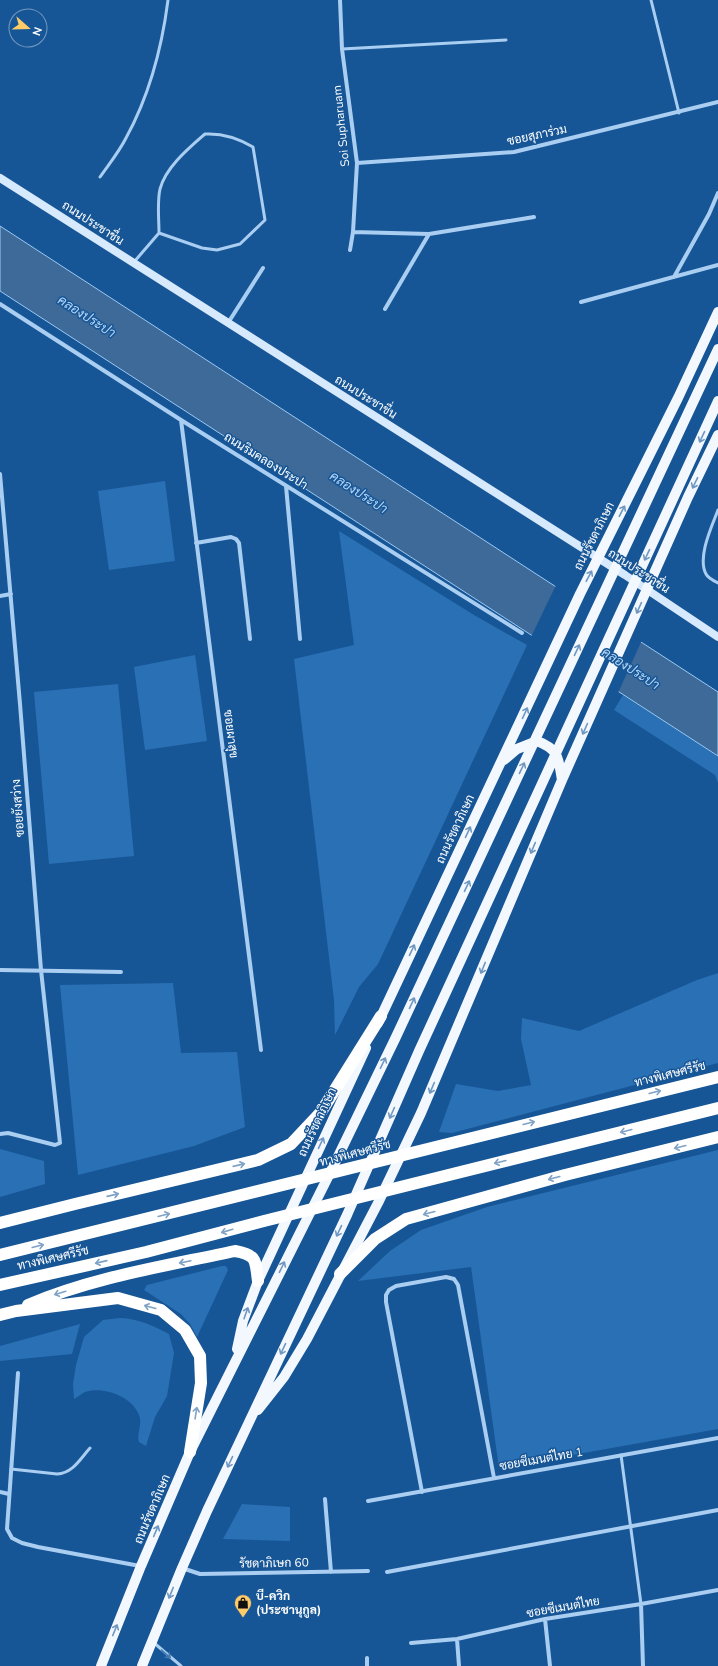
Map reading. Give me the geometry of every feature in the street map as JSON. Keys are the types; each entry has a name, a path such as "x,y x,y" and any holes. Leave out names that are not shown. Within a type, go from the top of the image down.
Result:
{"highway":[{"path":"0,1223 258,1160 291,1144 321,1112 381,1016"},
{"name":"ทางพิเศษศรีรัช","path":"0,1255 718,1077"},
{"name":"ทางพิเศษศรีรัช","path":"0,1285 160,1248 718,1108"},
{"path":"340,1274 375,1239 406,1219 565,1175 718,1137"},
{"path":"0,1315 45,1298 111,1277 235,1251 251,1256 255,1263 258,1282"},
{"path":"16,1310 118,1298 161,1310 185,1330 200,1356 201,1383 190,1452"}],"main road":[{"name":"ถนนประชาชื่น","path":"0,178 598,559 718,638"},
{"name":"ถนนรัชดาภิเษก","path":"234,1365 243,1321 258,1282 381,1016 554,652 580,594 675,405 718,312"},
{"path":"709,331 705,353 712,364 718,366"},
{"name":"ถนนรัชดาภิเษก","path":"101,1666 141,1566 190,1452 329,1175 395,1039 718,349"},
{"path":"142,1666 182,1568 246,1426 347,1215 419,1051 718,401"},
{"path":"246,1426 284,1377 307,1339 378,1203 421,1113 562,780 646,591 718,438"},
{"path":"502,761 517,749 537,740 549,746 557,755 562,780"}],"street":[{"name":"Soi Supharuam","path":"340,0 342,49 357,163 353,232 350,250"},
{"name":"ซอยสุภาร่วม","path":"357,163 514,152 679,113 718,102"},
{"path":"674,277 709,214 718,193"},
{"path":"353,232 429,234 534,217"},
{"path":"385,309 429,234"},
{"path":"581,302 718,265"},
{"path":"227,323 263,268"},
{"name":"ถนนริมคลองประปา","path":"0,304 181,420 522,633"},
{"name":"ซอยผาสุข","path":"181,420 261,1050"},
{"name":"ซอยยังสว่าง","path":"0,474 41,970 60,1143 55,1145 8,1133 0,1134"},
{"path":"286,486 300,639"},
{"path":"196,543 231,537 236,539 239,544 250,639"},
{"path":"0,596 11,594"},
{"path":"0,970 121,972"},
{"path":"422,1492 386,1302 386,1295 389,1290 396,1286 446,1277 454,1279 458,1285 494,1478"},
{"path":"18,1373 7,1529 12,1538 22,1543 38,1547 141,1566"},
{"name":"ซอยซีเมนต์ไทย 1","path":"368,1501 718,1438"},
{"path":"0,1492 9,1494"},
{"path":"324,1499 331,1572"},
{"path":"387,1572 718,1510"},
{"name":"รัชดาภิเษก 60","path":"182,1568 200,1574 368,1570"},
{"name":"ซอยซีเมนต์ไทย","path":"411,1643 457,1639 545,1619 718,1590"},
{"path":"641,1604 643,1666"},
{"path":"545,1619 550,1666"},
{"path":"457,1639 459,1666"},
{"path":"367,1658 367,1666"}],"lane":[{"path":"100,177 126,139 144,101 164,30 168,0"},
{"path":"652,0 679,113"},
{"path":"342,49 506,40"},
{"path":"133,263 159,233 160,189 172,165 185,152 205,134 219,133 242,141 253,147 265,220 240,244 217,250 202,248 159,233"},
{"path":"718,510 706,543 703,565 706,574 718,583"},
{"path":"11,1470 64,1474 71,1470 90,1448"},
{"path":"621,1455 641,1604"},
{"path":"152,1641 181,1666"}],"shaded area":[{"path":"165,481 175,561 109,570 98,491"},
{"path":"339,531 474,615 527,645 378,964 359,987 335,1035 334,1000 294,659 354,645"},
{"path":"195,655 207,741 145,750 134,667"},
{"path":"118,684 134,856 49,864 34,692"},
{"path":"623,695 718,756 718,783 715,775 614,710"},
{"path":"718,973 718,1063 452,1133 439,1132 456,1084 498,1091 531,1085 521,1039 522,1018 579,1031 697,980"},
{"path":"173,983 181,1053 237,1052 245,1127 194,1146 78,1175 60,985"},
{"path":"0,1149 44,1161 45,1184 0,1197"},
{"path":"718,1150 718,1429 499,1468 471,1267 358,1281 390,1251 421,1230 487,1207"},
{"path":"226,1266 228,1270 197,1337 190,1324 181,1314 144,1290 147,1285"},
{"path":"120,1318 140,1321 169,1334 174,1353 167,1396 155,1417 146,1446 139,1442 138,1439 140,1422 139,1415 135,1408 124,1398 116,1394 100,1390 92,1390 85,1392 74,1399 73,1384 76,1365 84,1337 103,1320"},
{"path":"80,1324 72,1354 0,1361 0,1346"},
{"path":"242,1504 290,1507 290,1541 223,1539"}],"water":[{"name":"คลองประปา","path":"0,226 718,692 718,756 0,291"}],"pier":[{"path":"556,585 642,640 618,693 531,637"}],"place":[{"name":"บี-ควิก (ประชานุกูล)","path":"243,1618"}]}
